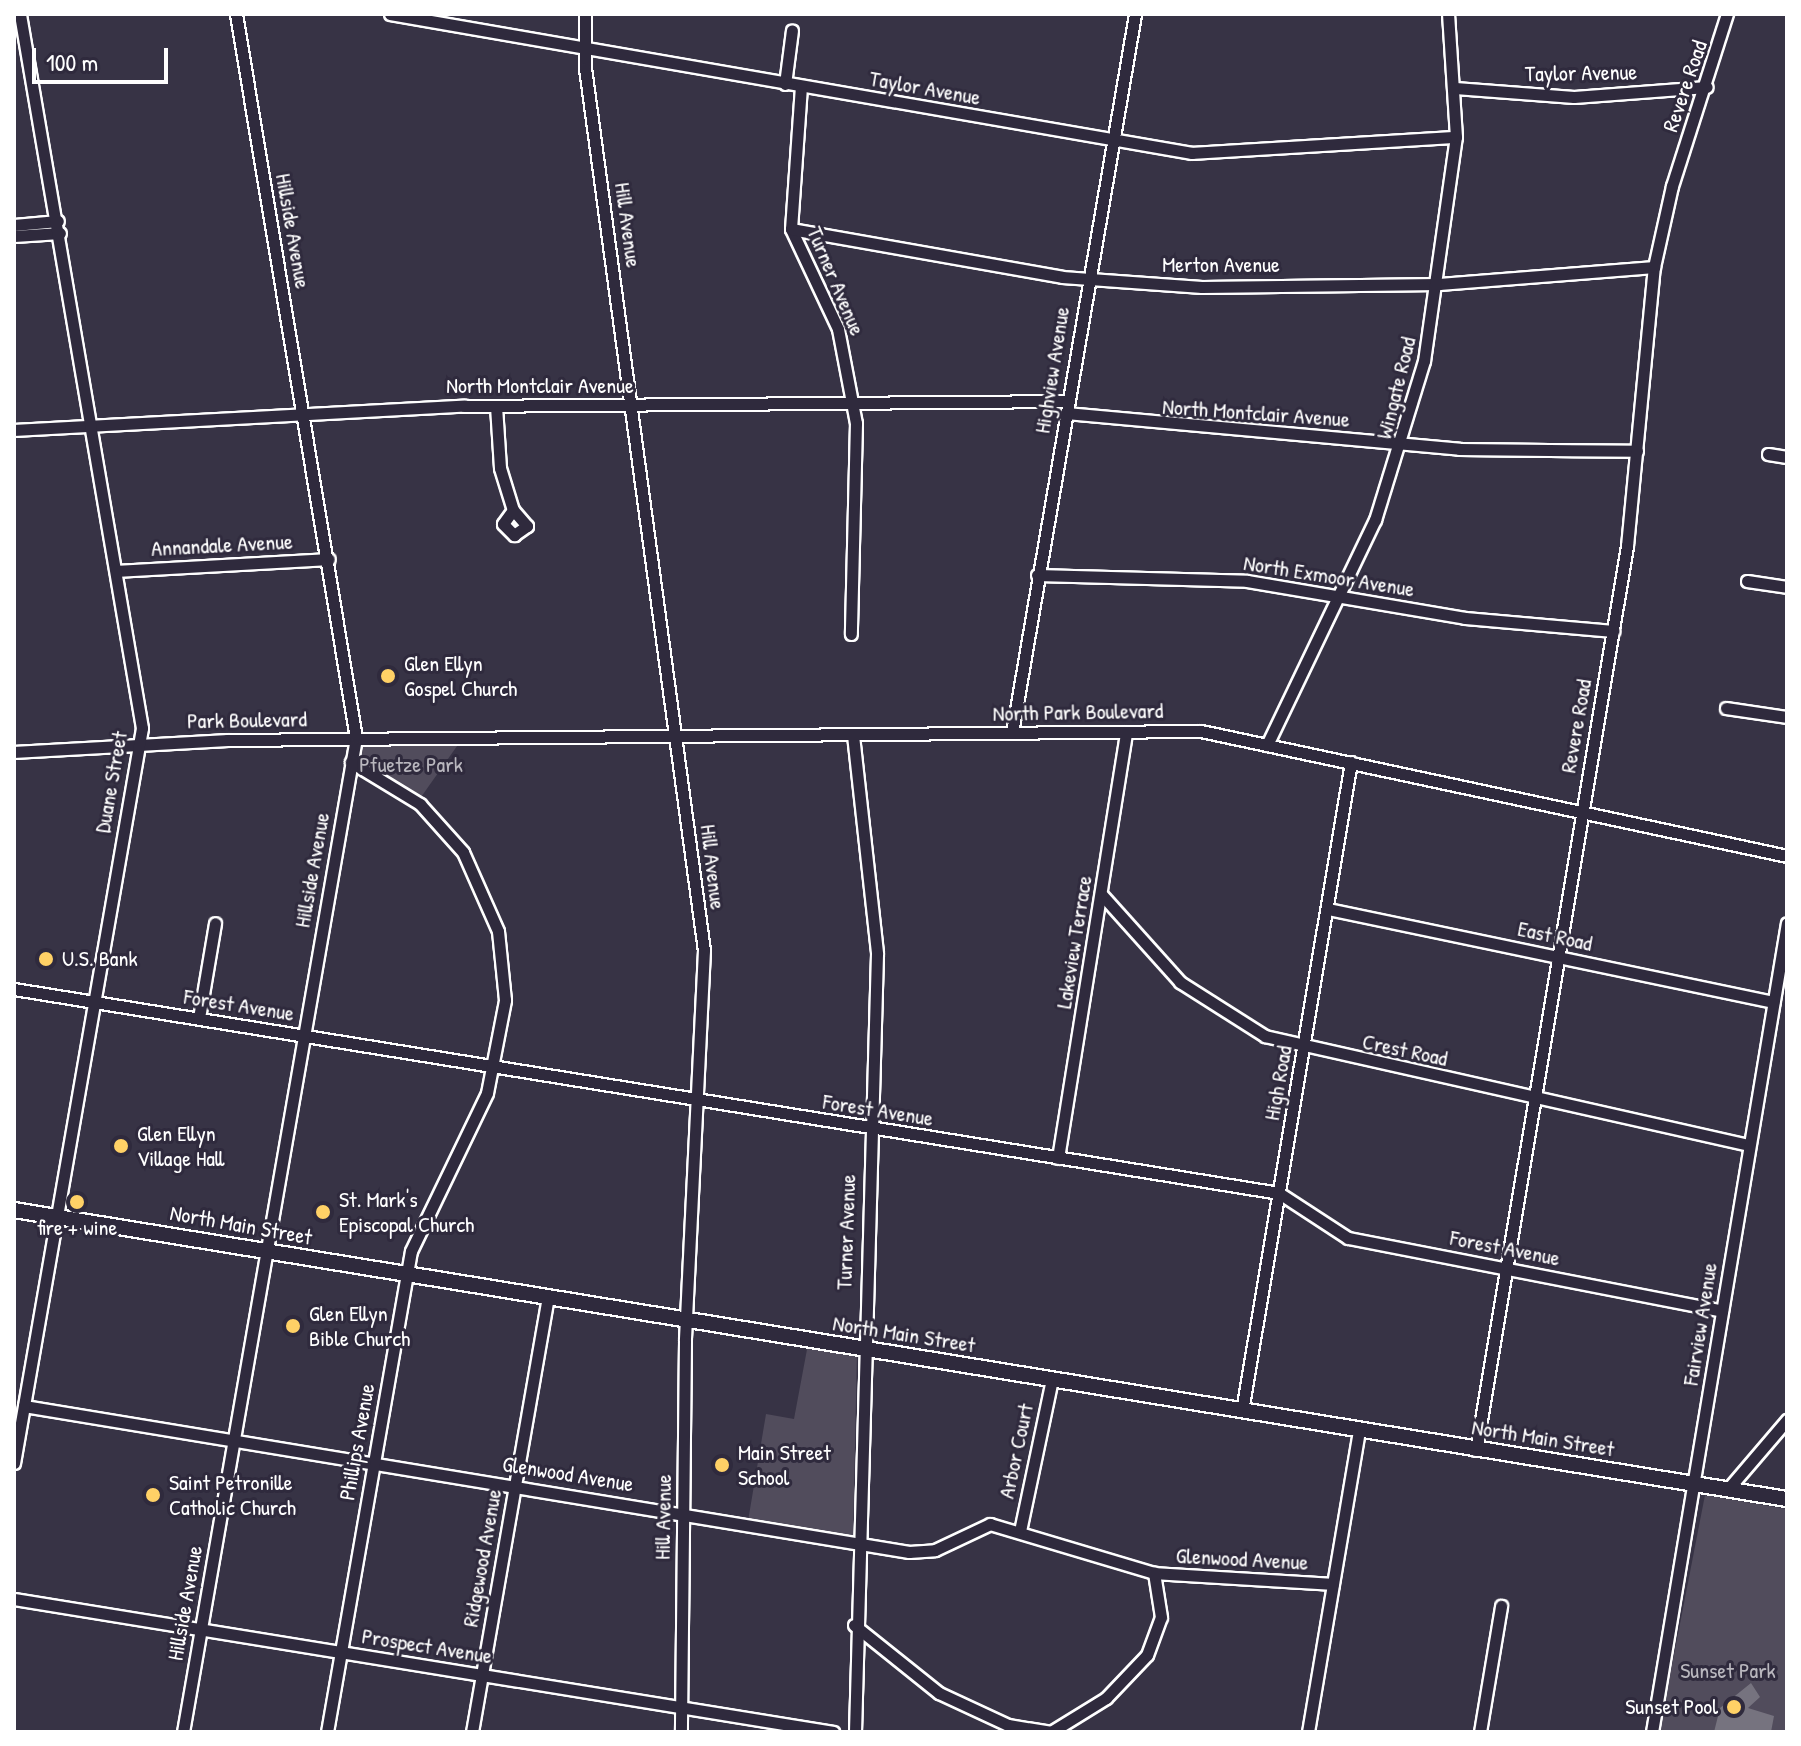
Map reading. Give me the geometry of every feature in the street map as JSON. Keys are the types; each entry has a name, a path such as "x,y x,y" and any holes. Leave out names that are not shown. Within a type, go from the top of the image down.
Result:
{"street":[{"name":"Duane Street","path":"14,1463 139,741 92,424 20,14"},
{"name":"Hillside Avenue","path":"183,1732 356,738 329,559 236,14"},
{"name":"Taylor Avenue","path":"390,14 1113,142 1225,154 1456,137"},
{"name":"Hill Avenue","path":"585,14 585,48 704,950 688,1319 681,1732"},
{"name":"Highview Avenue","path":"1012,733 1135,14"},
{"name":"Wingate Road","path":"1267,745 1342,596 1403,444 1439,284 1456,137 1448,14"},
{"name":"Revere Road","path":"1476,1450 1613,631 1637,451 1654,267 1672,186 1707,87 1727,14"},
{"path":"785,84 792,30"},
{"name":"Turner Avenue","path":"801,86 791,229 838,329 853,403 851,634"},
{"name":"Taylor Avenue","path":"1455,88 1574,97 1707,87"},
{"path":"14,225 59,227"},
{"path":"14,236 59,227"},
{"name":"Merton Avenue","path":"791,229 1088,280 1439,284 1654,267"},
{"name":"North Montclair Avenue","path":"14,430 304,413 496,406 853,403 1067,407 1403,444 1637,451"},
{"path":"496,406 500,468 513,510"},
{"path":"1768,454 1787,457"},
{"name":"Annandale Avenue","path":"116,571 329,559"},
{"name":"North Exmoor Avenue","path":"1037,575 1247,581 1465,618 1613,631"},
{"path":"1747,581 1787,587"},
{"path":"1726,708 1787,717"},
{"name":"North Park Boulevard","path":"356,738 1201,731 1787,856"},
{"name":"Lakeview Terrace","path":"1058,1158 1126,732"},
{"name":"Turner Avenue","path":"853,735 877,954 855,1544 855,1732"},
{"name":"Park Boulevard","path":"139,741 356,738"},
{"path":"14,752 139,741"},
{"name":"Phillips Avenue","path":"327,1732 407,1273 426,1208 474,1124 496,1066 505,977 481,884 431,814 351,762"},
{"name":"High Road","path":"1242,1411 1351,762"},
{"name":"Crest Road","path":"1102,895 1203,1001 1304,1048 1749,1145"},
{"name":"East Road","path":"1328,909 1773,1002"},
{"path":"199,1018 215,923"},
{"name":"Fairview Avenue","path":"1652,1732 1787,923"},
{"name":"Forest Avenue","path":"14,989 698,1099 869,1130 1279,1193 1348,1238 1722,1311"},
{"name":"North Main Street","path":"14,1210 1787,1499"},
{"name":"Ridgewood Avenue","path":"472,1732 548,1296"},
{"name":"Arbor Court","path":"1020,1531 1052,1379"},
{"name":"Glenwood Avenue","path":"24,1406 855,1544 924,1552 972,1527 1020,1531 1154,1573 1333,1584"},
{"path":"1728,1489 1787,1420"},
{"path":"1308,1732 1359,1431"},
{"path":"854,1625 939,1693 1030,1731 1051,1732 1106,1698 1147,1655 1161,1617 1154,1573"},
{"name":"Prospect Avenue","path":"14,1599 833,1732"},
{"path":"1480,1732 1501,1606"}],"green space":[{"name":"Pfuetze Park","path":"462,739 419,800 357,758 360,740"},
{"path":"808,1344 857,1353 853,1538 748,1521 766,1414 794,1419"},
{"name":"Sunset Park","path":"1705,1495 1787,1509 1787,1732 1659,1732"}],"shaded area":[{"name":"Sunset Pool","path":"1751,1683 1760,1697 1748,1708 1774,1716 1771,1732 1714,1732 1720,1708"}],"place":[{"name":"Glen Ellyn Gospel Church","path":"388,676"},
{"name":"U.S. Bank","path":"46,959"},
{"name":"Glen Ellyn Village Hall","path":"121,1146"},
{"name":"fire + wine","path":"77,1202"},
{"name":"St. Mark's Episcopal Church","path":"323,1212"},
{"name":"Glen Ellyn Bible Church","path":"293,1326"},
{"name":"Main Street School","path":"722,1465"},
{"name":"Saint Petronille Catholic Church","path":"153,1495"},
{"name":"Sunset Pool","path":"1734,1707"}]}
